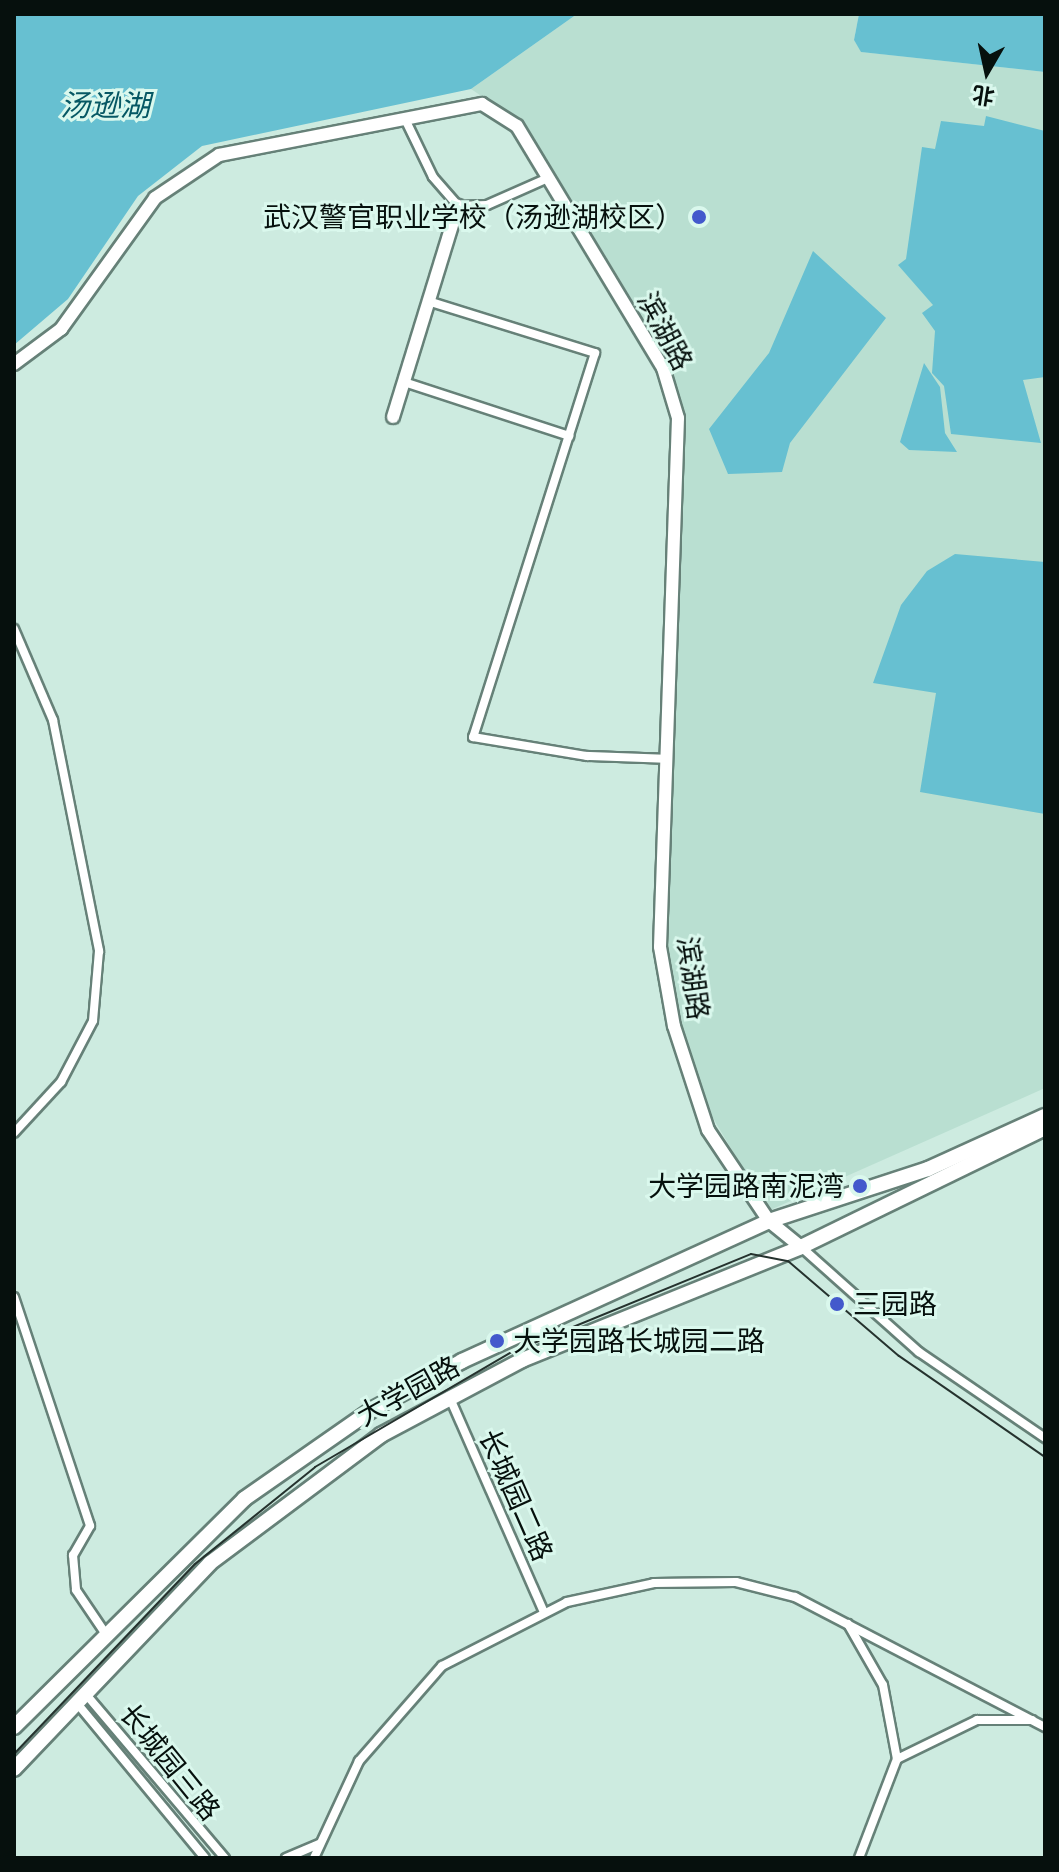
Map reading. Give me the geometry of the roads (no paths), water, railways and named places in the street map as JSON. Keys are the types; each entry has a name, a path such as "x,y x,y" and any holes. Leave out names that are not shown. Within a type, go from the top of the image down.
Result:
{"main road":[{"name":"大学园路","path":"14,1727 105,1633 244,1499 373,1409 462,1361 769,1221 928,1169 1045,1116"},
{"name":"大学园路","path":"14,1769 79,1697 258,1521 449,1395 801,1247 1045,1128"}],"street":[{"name":"滨湖路","path":"14,364 61,329 155,198 219,155 482,104 517,126 663,368 678,418 660,947 674,1026 708,1130 769,1221 801,1247"},
{"path":"405,119 433,177 458,206"},
{"path":"458,206 487,205 548,178"},
{"path":"393,417 458,206"},
{"path":"428,301 595,353 473,737 587,756 667,759"},
{"path":"404,382 569,436"},
{"path":"14,629 53,720 99,951 93,1021 61,1082 14,1133"},
{"path":"801,1247 919,1352 1045,1438"},
{"path":"14,1297 90,1526 73,1555 76,1590 105,1633"},
{"name":"长城园二路","path":"449,1395 544,1612"},
{"path":"314,1858 359,1761 399,1708 442,1666 544,1612 654,1583 736,1582 795,1597 1045,1727"},
{"path":"845,1621 883,1685 897,1759 859,1858"},
{"name":"长城园三路","path":"79,1697 205,1858"},
{"name":"长城园三路","path":"79,1697 225,1858"},
{"path":"897,1759 977,1720 1032,1720"},
{"path":"286,1858 319,1844"}],"water":[{"name":"汤逊湖","path":"14,14 577,14 471,89 202,146 138,196 68,299 14,345"},
{"path":"859,14 1045,14 1045,72 861,52 854,40"},
{"path":"986,116 1045,131 1045,377 1023,380 1041,443 951,434 944,386 932,373 935,331 922,313 933,305 898,265 906,259 922,147 935,149 941,121 984,126"},
{"path":"813,251 886,318 790,443 782,472 728,474 709,429 769,353"},
{"path":"924,363 940,387 945,433 957,452 909,450 900,442"},
{"path":"955,554 1045,562 1045,814 920,792 936,693 873,683 901,605 927,571"}],"tram line":[{"path":"14,1754 195,1564 315,1467 512,1352 751,1254 788,1261 899,1356 1045,1457"}],"place":[{"name":"武汉警官职业学校（汤逊湖校区）","path":"699,217"},
{"name":"大学园路南泥湾","path":"860,1186"},
{"name":"三园路","path":"837,1304"},
{"name":"大学园路长城园二路","path":"497,1341"}]}
